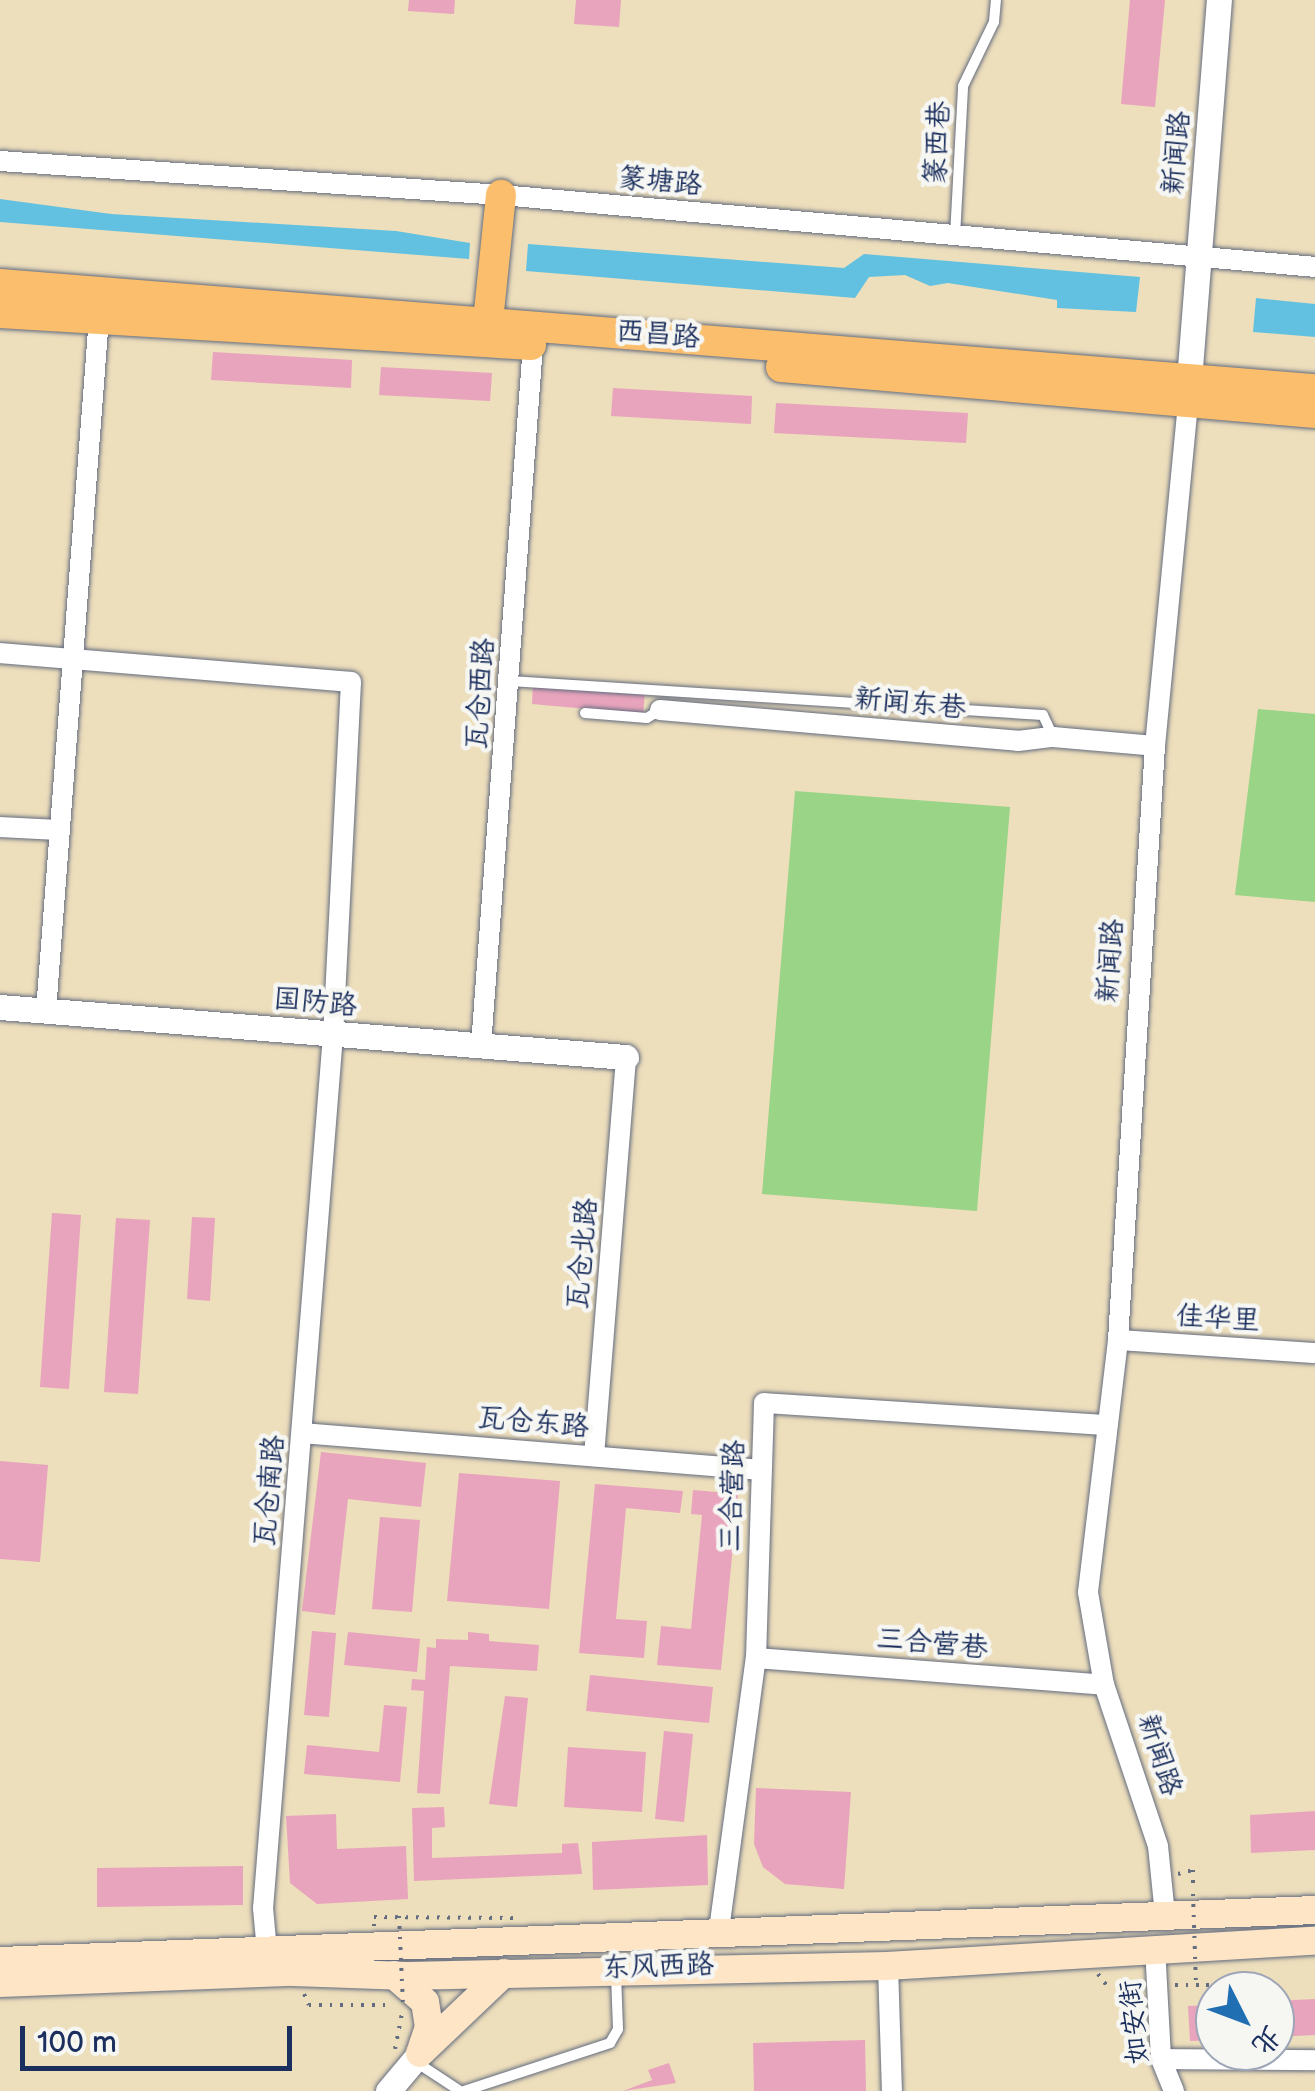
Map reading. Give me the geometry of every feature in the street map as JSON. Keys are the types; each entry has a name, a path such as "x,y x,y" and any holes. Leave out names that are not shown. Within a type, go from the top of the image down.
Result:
{"main road":[{"path":"488,321 501,195"},
{"name":"西昌路","path":"0,284 488,321 1189,392 1315,413"},
{"name":"西昌路","path":"0,313 533,345 1189,392 1315,389"},
{"name":"东风西路","path":"0,1960 1315,1910"},
{"name":"东风西路","path":"0,1983 292,1972 394,1976 888,1966 1155,1947 1315,1941"},
{"path":"418,2057 504,1973"},
{"path":"394,1976 418,1992 430,2013 418,2057"}],"street":[{"name":"新闻路","path":"1165,1915 1158,1846 1104,1685 1088,1592 1118,1340 1155,746 1189,392 1220,0"},
{"name":"篆塘路","path":"0,161 501,195 1315,268"},
{"path":"46,1011 99,318"},
{"name":"瓦仓西路","path":"481,1046 533,345"},
{"path":"0,654 76,658"},
{"name":"瓦仓南路","path":"76,658 351,682 333,1035 264,1908 267,1952"},
{"name":"新闻东巷","path":"660,710 1018,741 1054,737 1155,746"},
{"path":"0,827 58,830"},
{"name":"国防路","path":"0,1008 626,1057"},
{"name":"瓦仓北路","path":"594,1456 626,1057"},
{"name":"佳华里","path":"1118,1340 1315,1354"},
{"name":"三合营路","path":"719,1930 756,1658 764,1403 1106,1424"},
{"name":"瓦仓东路","path":"302,1432 759,1470"},
{"name":"三合营巷","path":"756,1658 1104,1685"},
{"name":"如安街","path":"1155,1947 1161,2059 1174,2091"},
{"path":"888,1966 892,2091"},
{"path":"388,2091 418,2057"},
{"path":"1161,2059 1315,2060"}],"lane":[{"name":"篆西巷","path":"955,236 963,86 994,22 996,0"},
{"path":"510,680 1043,715 1054,737"},
{"path":"585,713 647,718 660,710"},
{"path":"418,2057 462,2091 610,2043 618,2029 615,1969"}],"path":[{"path":"1193,1870 1196,1971"},
{"path":"374,1917 505,1914"},
{"path":"387,2064 402,2005 400,1916"},
{"path":"1183,1985 1195,1985"},
{"path":"309,2005 402,2005"}],"green space":[{"path":"1258,709 1315,714 1315,902 1235,895"},
{"path":"795,791 1010,807 977,1211 762,1194"}],"water":[{"path":"0,199 111,214 396,231 470,243 469,259 0,222"},
{"path":"528,244 844,268 864,254 1140,277 1136,312 1057,308 1057,300 948,283 930,286 905,275 869,277 855,298 526,271"},
{"path":"1256,298 1315,304 1315,337 1253,332"}],"building":[{"path":"409,0 455,0 454,14 408,11"},
{"path":"576,0 621,0 619,27 574,24"},
{"path":"1130,0 1165,0 1155,107 1121,104"},
{"path":"213,352 352,360 351,388 211,380"},
{"path":"381,367 492,373 490,401 379,395"},
{"path":"613,388 752,396 751,424 611,416"},
{"path":"776,403 968,413 966,443 774,433"},
{"path":"533,684 645,693 643,714 532,704"},
{"path":"52,1213 81,1215 69,1389 40,1387"},
{"path":"192,1217 215,1218 210,1301 187,1299"},
{"path":"116,1218 150,1220 138,1394 104,1392"},
{"path":"321,1452 426,1463 421,1507 348,1499 335,1615 302,1611"},
{"path":"0,1461 48,1465 40,1562 0,1559"},
{"path":"459,1473 560,1481 549,1609 447,1601"},
{"path":"595,1484 683,1491 680,1513 626,1508 616,1619 647,1621 644,1658 579,1653"},
{"path":"693,1490 738,1494 721,1670 657,1665 661,1626 691,1629 702,1515 691,1514"},
{"path":"380,1517 420,1520 412,1612 372,1609"},
{"path":"312,1631 336,1633 329,1717 304,1715"},
{"path":"348,1632 420,1639 417,1672 344,1665"},
{"path":"468,1632 489,1634 489,1641 539,1645 537,1671 450,1666 440,1794 417,1793 424,1691 411,1690 412,1679 425,1680 427,1647 436,1648 436,1639 468,1640"},
{"path":"590,1675 713,1687 709,1723 586,1711"},
{"path":"505,1696 528,1698 517,1807 489,1804"},
{"path":"384,1705 407,1707 400,1782 304,1774 307,1745 379,1752"},
{"path":"664,1731 693,1734 684,1822 655,1819"},
{"path":"568,1747 646,1752 642,1812 564,1807"},
{"path":"756,1788 851,1792 844,1889 785,1884 763,1867 754,1844"},
{"path":"444,1807 445,1827 432,1828 432,1858 562,1853 562,1844 578,1843 582,1874 414,1881 412,1808"},
{"path":"1315,1811 1315,1850 1251,1853 1250,1815"},
{"path":"336,1814 337,1849 406,1846 408,1899 317,1904 290,1883 286,1816"},
{"path":"707,1835 708,1885 593,1890 592,1842"},
{"path":"243,1866 243,1905 97,1907 97,1868"},
{"path":"1315,1999 1315,2035 1295,2036 1295,2000"},
{"path":"1188,2006 1195,2006 1195,2041 1190,2041"},
{"path":"865,2040 866,2091 754,2091 753,2043"},
{"path":"669,2063 676,2083 623,2091 652,2080 648,2070"}]}
